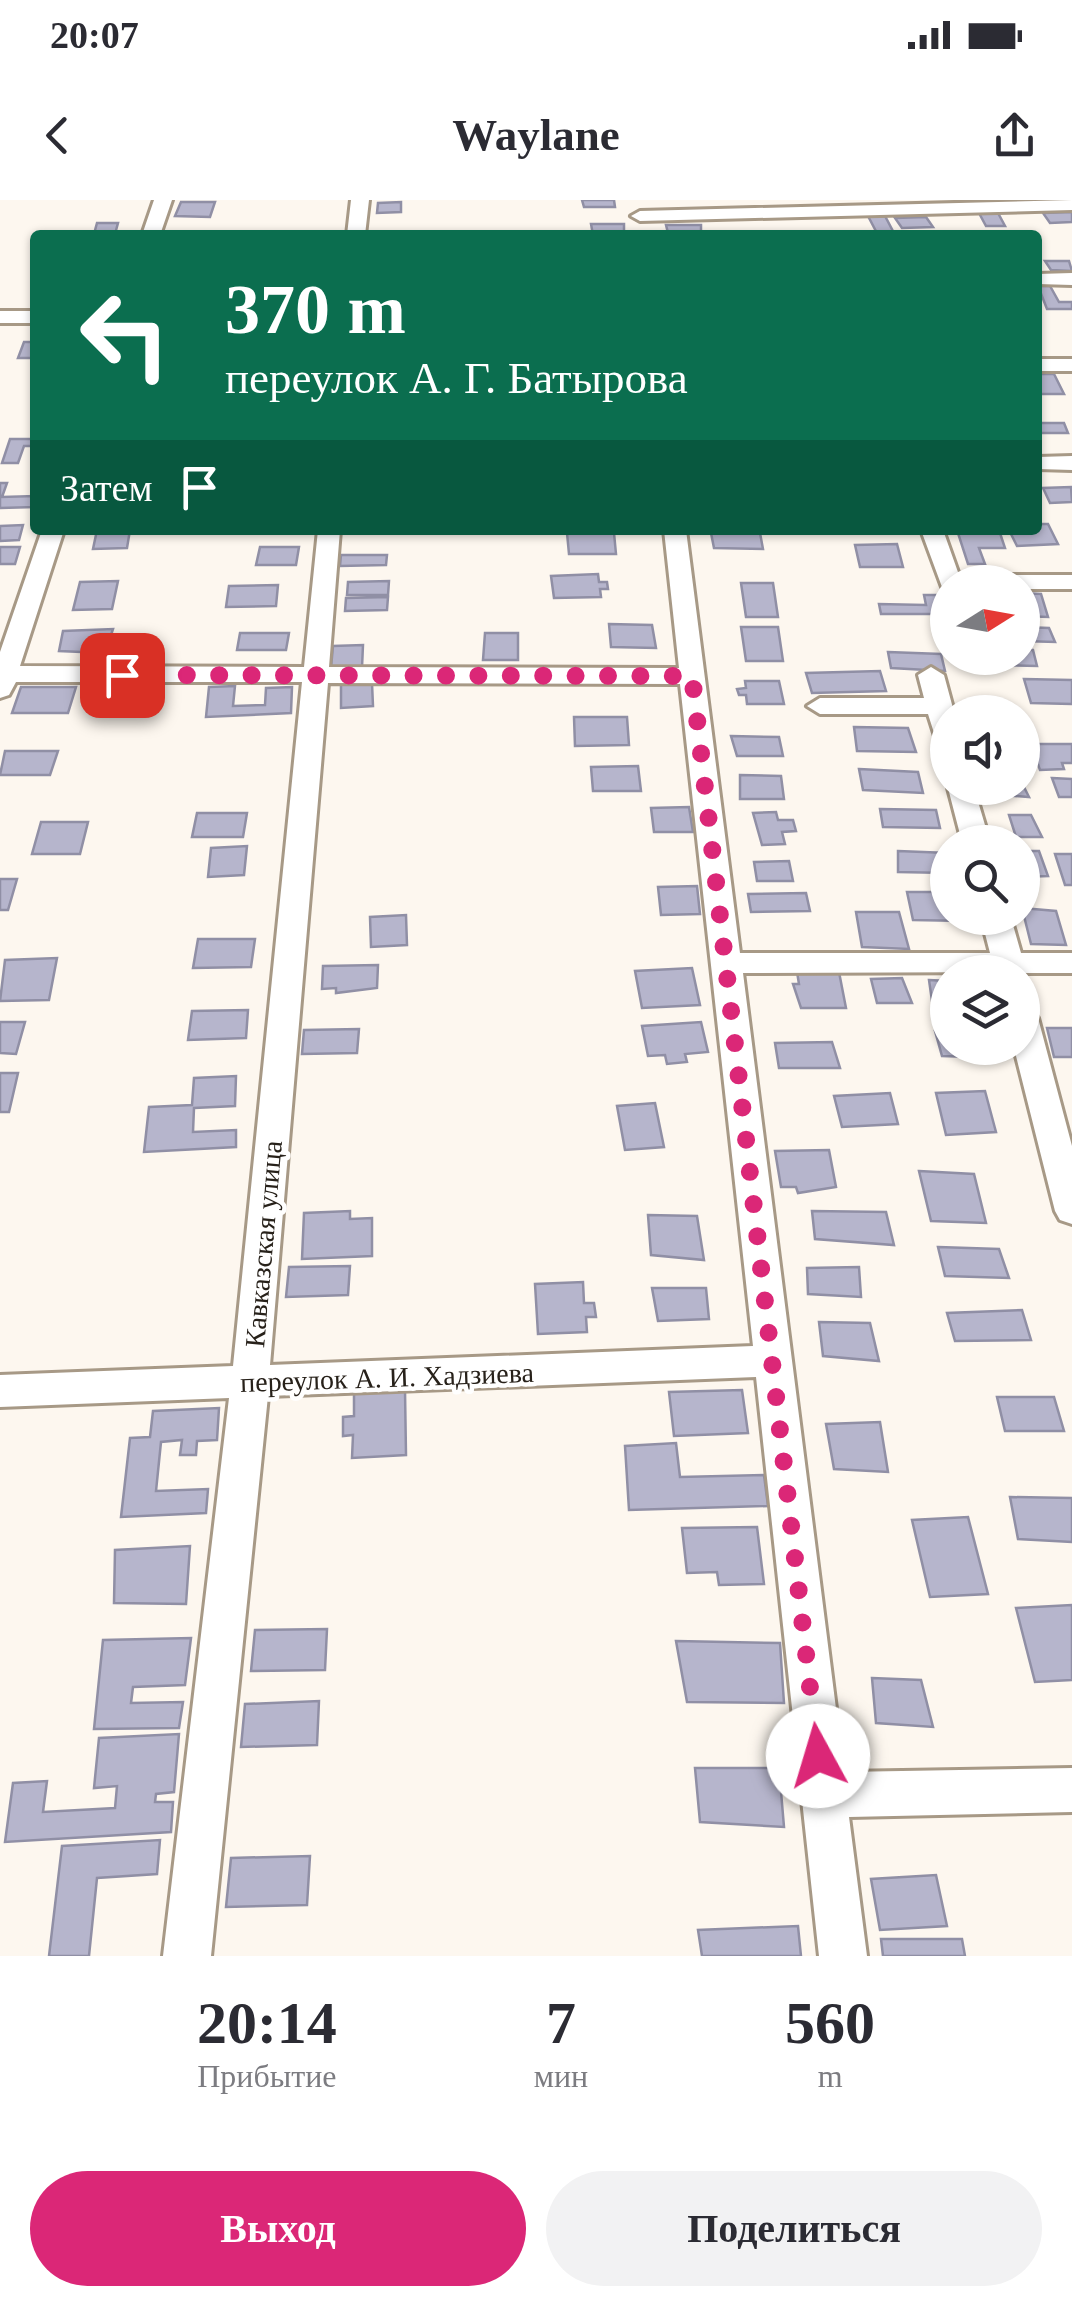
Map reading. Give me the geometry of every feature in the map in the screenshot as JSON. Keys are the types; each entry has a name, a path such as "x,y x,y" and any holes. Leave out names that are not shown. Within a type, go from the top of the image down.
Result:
{"street":[{"path":"153,230 162,200"},
{"path":"357,230 360,200"},
{"path":"817,205 825,230"},
{"path":"638,208 1072,205"},
{"path":"1042,280 1072,279"},
{"path":"0,317 30,317"},
{"path":"1042,365 1072,365"},
{"path":"1042,462 1072,462"},
{"path":"52,535 3,682 692,676"},
{"name":"Кавказская улица","path":"187,1956 250,1384 328,535"},
{"path":"676,535 842,1956"},
{"path":"934,535 944,565"},
{"path":"1040,587 1069,589"},
{"path":"820,706 930,706"},
{"path":"728,963 930,967"},
{"path":"1040,966 1072,964"},
{"path":"1035,1065 1069,1192"},
{"name":"переулок А. И. Хадзиева","path":"0,1391 774,1361"},
{"path":"823,1795 1072,1790"}],"building":[{"path":"582,200 614,200 615,207 584,207"},
{"path":"181,202 215,202 210,217 175,216"},
{"path":"401,202 401,212 377,213 378,203"},
{"path":"1072,212 1072,222 1050,223 1043,213"},
{"path":"979,213 998,213 1005,226 986,226"},
{"path":"868,216 885,216 892,230 875,230"},
{"path":"926,217 933,227 902,228 895,218"},
{"path":"97,223 118,223 116,230 95,230"},
{"path":"591,224 624,224 624,230 592,230"},
{"path":"666,225 701,225 701,230 667,230"},
{"path":"1045,261 1069,261 1072,271 1051,270"},
{"path":"1042,286 1050,286 1059,302 1072,302 1072,309 1047,309"},
{"path":"24,342 30,342 30,358 18,358"},
{"path":"1042,374 1054,374 1064,394 1042,394"},
{"path":"1042,423 1064,423 1068,433 1042,433"},
{"path":"10,439 30,439 30,446 24,446 18,463 2,463"},
{"path":"0,483 7,483 2,497 30,496 30,507 0,508"},
{"path":"1071,487 1072,502 1050,503 1043,488"},
{"path":"1042,524 1048,524 1058,544 1017,546 1012,535 1042,535"},
{"path":"23,525 19,540 0,541 0,526"},
{"path":"96,535 129,535 127,548 93,549"},
{"path":"567,535 614,535 616,554 569,554"},
{"path":"711,535 760,535 763,549 714,548"},
{"path":"959,535 1001,535 1005,548 979,548 985,564 968,564"},
{"path":"897,544 903,567 860,567 855,545"},
{"path":"0,547 20,547 15,564 0,564"},
{"path":"260,547 299,547 296,565 256,565"},
{"path":"341,555 387,555 386,565 340,566"},
{"path":"598,574 599,582 607,582 608,589 600,589 601,597 554,598 551,576"},
{"path":"118,581 112,609 73,610 80,582"},
{"path":"389,581 388,595 347,595 348,582"},
{"path":"741,583 773,583 778,617 746,617"},
{"path":"278,585 276,606 226,607 229,586"},
{"path":"1040,594 1041,594 1048,617 1040,617"},
{"path":"924,595 930,595 930,614 881,614 879,604 926,605"},
{"path":"388,597 387,610 345,611 346,598"},
{"path":"609,624 652,625 656,648 611,647"},
{"path":"741,627 778,627 783,661 746,661"},
{"path":"1040,628 1049,628 1055,642 1040,642"},
{"path":"113,629 105,653 59,651 63,631"},
{"path":"240,633 289,633 286,650 237,650"},
{"path":"485,633 518,633 518,660 483,660"},
{"path":"363,645 362,668 331,668 333,646"},
{"path":"888,652 930,654 930,670 891,668"},
{"path":"880,671 886,691 812,693 806,673"},
{"path":"1024,679 1072,680 1072,704 1040,703 1040,695 1029,695"},
{"path":"745,681 779,681 784,704 747,704 746,695 739,695 737,689 746,688"},
{"path":"372,683 373,706 341,708 341,684"},
{"path":"235,686 233,706 265,705 266,688 292,687 291,713 206,717 209,687"},
{"path":"21,687 76,687 68,713 12,713"},
{"path":"574,717 627,717 629,745 575,746"},
{"path":"854,727 908,728 916,752 857,751"},
{"path":"731,736 779,737 783,756 737,756"},
{"path":"1040,744 1072,744 1072,763 1062,763 1064,769 1040,770"},
{"path":"5,751 58,751 50,775 0,775"},
{"path":"638,766 641,791 593,791 591,767"},
{"path":"859,769 918,772 923,793 863,790"},
{"path":"740,775 781,776 784,799 740,799"},
{"path":"1052,778 1072,779 1072,797 1059,797"},
{"path":"689,807 693,832 654,832 651,808"},
{"path":"880,809 936,810 939,825 930,828 883,827"},
{"path":"776,812 778,820 793,820 796,831 782,832 785,844 762,845 753,813"},
{"path":"197,813 247,813 243,837 192,837"},
{"path":"1009,815 1031,815 1036,825 1012,825"},
{"path":"41,822 88,822 80,854 32,854"},
{"path":"247,846 244,875 208,877 211,848"},
{"path":"898,851 930,852 930,873 898,872"},
{"path":"1040,854 1048,876 1040,876"},
{"path":"1055,854 1072,854 1072,885 1065,885"},
{"path":"789,861 793,881 757,881 754,862"},
{"path":"0,879 17,879 8,910 0,910"},
{"path":"697,886 700,914 661,915 658,887"},
{"path":"907,892 930,892 930,920 913,920"},
{"path":"806,893 810,911 751,912 748,894"},
{"path":"1040,910 1056,911 1066,945 1031,944 1029,935 1040,935"},
{"path":"856,912 899,912 909,949 862,947"},
{"path":"406,915 407,945 371,947 370,917"},
{"path":"198,939 255,939 251,967 193,968"},
{"path":"57,958 49,1000 0,1001 5,960"},
{"path":"378,965 377,988 336,993 336,988 322,989 323,966"},
{"path":"692,968 700,1005 642,1008 635,971"},
{"path":"797,972 839,972 846,1008 801,1008 793,984 799,984"},
{"path":"902,978 912,1003 877,1003 871,979"},
{"path":"248,1010 246,1038 188,1040 192,1011"},
{"path":"0,1022 25,1022 16,1054 0,1053"},
{"path":"701,1022 708,1052 685,1054 687,1062 667,1064 665,1055 648,1056 642,1026"},
{"path":"1047,1028 1072,1028 1072,1057 1054,1057"},
{"path":"359,1029 357,1053 302,1054 304,1030"},
{"path":"832,1042 840,1068 779,1068 775,1043"},
{"path":"0,1073 18,1073 9,1112 0,1112"},
{"path":"236,1076 235,1106 194,1108 193,1132 236,1130 236,1147 144,1152 149,1107 192,1105 194,1078"},
{"path":"985,1091 996,1132 946,1135 936,1093"},
{"path":"890,1093 898,1124 842,1127 834,1096"},
{"path":"655,1103 664,1147 625,1150 617,1106"},
{"path":"829,1150 836,1187 798,1193 796,1187 781,1187 775,1151"},
{"path":"919,1171 974,1174 986,1223 931,1221"},
{"path":"350,1211 350,1219 372,1218 372,1256 302,1259 304,1213"},
{"path":"812,1211 886,1212 894,1245 815,1239"},
{"path":"648,1215 697,1216 704,1260 651,1255"},
{"path":"938,1247 999,1249 1009,1278 945,1276"},
{"path":"350,1266 348,1295 286,1297 289,1267"},
{"path":"859,1267 861,1297 808,1294 807,1268"},
{"path":"583,1282 584,1303 594,1303 596,1317 586,1317 587,1332 538,1334 535,1284"},
{"path":"652,1288 706,1288 709,1319 658,1321"},
{"path":"1022,1310 1031,1340 955,1341 947,1313"},
{"path":"819,1322 870,1323 879,1361 823,1356"},
{"path":"405,1390 406,1455 352,1458 353,1435 343,1436 343,1417 354,1416 354,1392"},
{"path":"742,1390 748,1433 674,1436 669,1392"},
{"path":"997,1397 1054,1397 1064,1431 1005,1431"},
{"path":"219,1408 217,1440 197,1441 196,1455 180,1455 182,1440 161,1442 156,1491 208,1489 206,1513 121,1517 130,1438 150,1437 153,1411"},
{"path":"880,1422 888,1472 834,1469 826,1424"},
{"path":"676,1443 680,1477 764,1475 768,1506 629,1510 625,1446"},
{"path":"1010,1497 1072,1498 1072,1542 1018,1539"},
{"path":"968,1517 988,1594 930,1597 912,1520"},
{"path":"757,1527 764,1584 719,1585 717,1572 687,1573 682,1528"},
{"path":"190,1546 186,1604 114,1603 115,1550"},
{"path":"1072,1605 1072,1680 1035,1682 1016,1608"},
{"path":"327,1629 325,1670 251,1671 255,1630"},
{"path":"191,1638 185,1685 133,1687 131,1703 183,1702 179,1728 94,1729 103,1640"},
{"path":"676,1641 780,1643 784,1703 687,1702"},
{"path":"872,1678 921,1680 933,1727 876,1723"},
{"path":"319,1701 317,1745 241,1747 245,1704"},
{"path":"179,1734 174,1792 156,1794 155,1802 173,1802 171,1832 5,1842 13,1783 47,1781 43,1812 115,1808 117,1786 94,1788 99,1738"},
{"path":"695,1768 779,1768 784,1827 700,1822"},
{"path":"160,1840 157,1874 97,1878 89,1956 49,1956 62,1846"},
{"path":"310,1856 307,1905 226,1907 231,1858"},
{"path":"936,1875 947,1926 880,1930 871,1879"},
{"path":"798,1926 801,1956 702,1956 698,1930"},
{"path":"881,1939 962,1939 965,1956 883,1956"}],"route":[{"path":"122,675 692,676 818,1756"}]}
